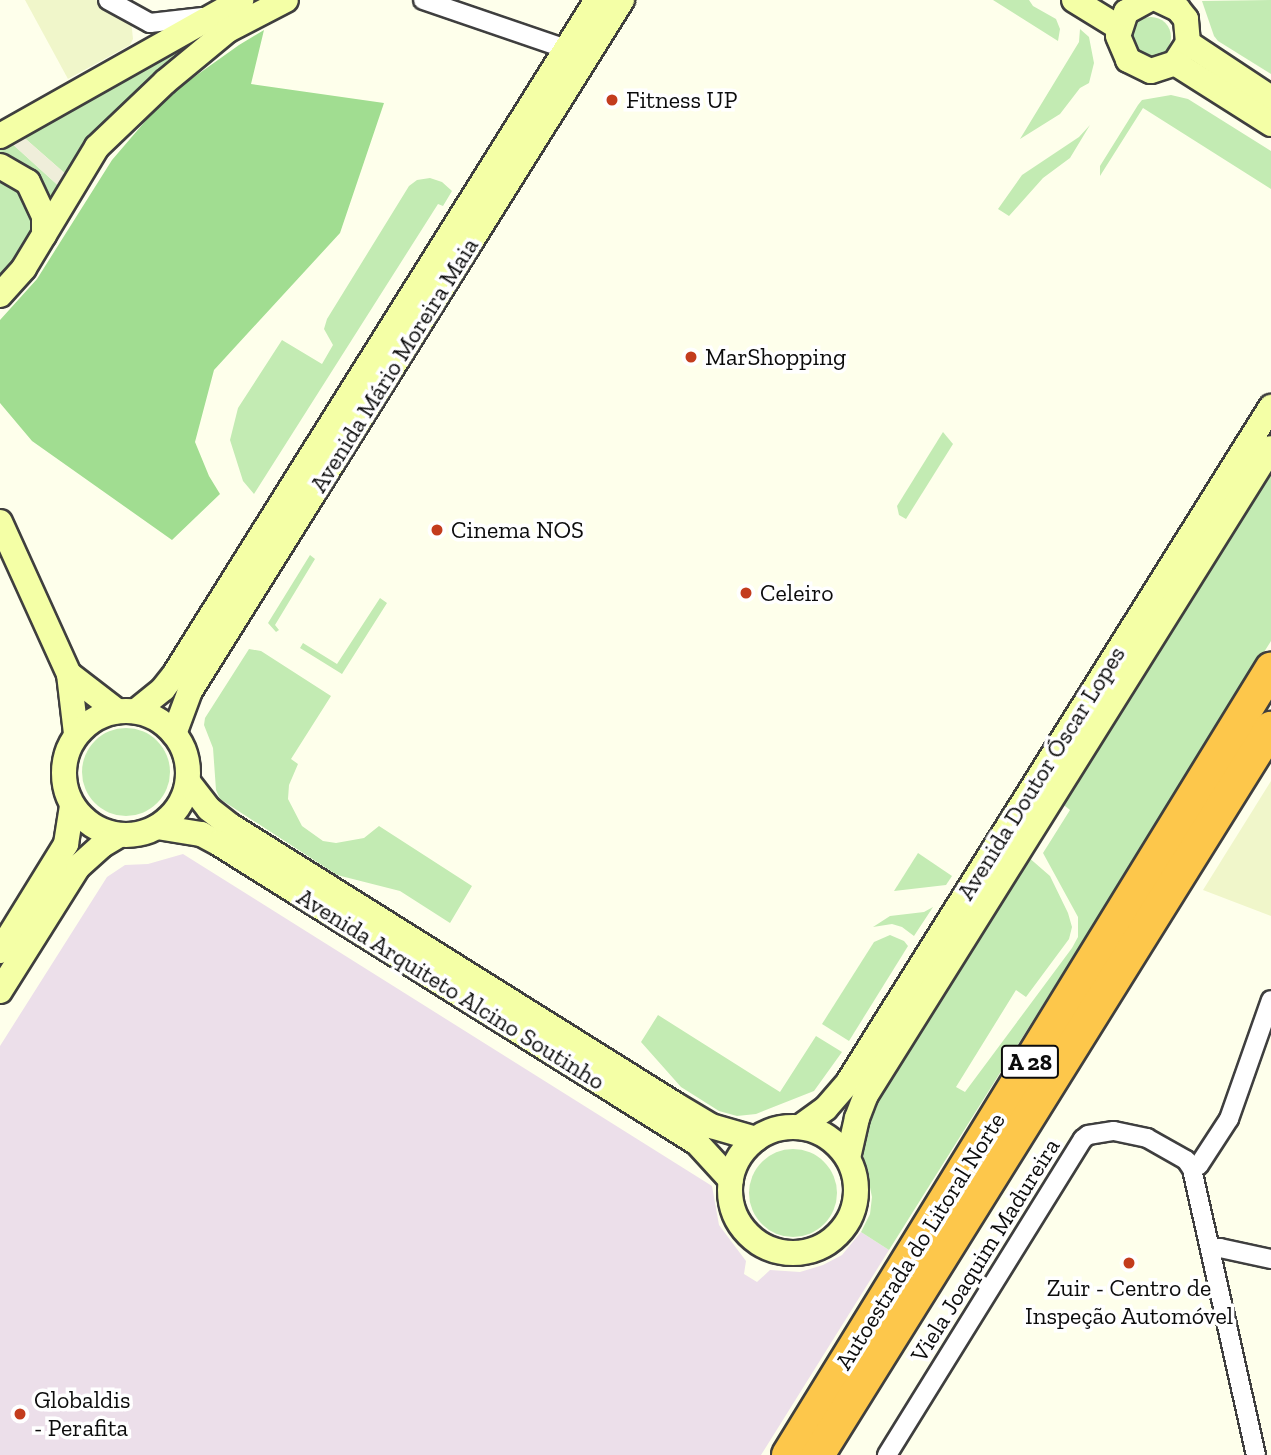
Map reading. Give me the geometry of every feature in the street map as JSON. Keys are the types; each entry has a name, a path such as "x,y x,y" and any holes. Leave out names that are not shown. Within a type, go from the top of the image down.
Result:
{"highway":[{"name":"Autoestrada do Litoral Norte","path":"788,1455 1271,669"},
{"name":"Autoestrada do Litoral Norte","path":"818,1455 1271,728"}],"main road":[{"path":"0,136 241,0"},
{"path":"0,295 24,268 97,147 165,82 229,30 286,0"},
{"name":"Avenida Mário Moreira Maia","path":"126,711 163,689 174,675 597,0"},
{"name":"Avenida Mário Moreira Maia","path":"174,734 190,691 622,0"},
{"path":"1074,0 1118,27"},
{"path":"1159,0 1178,9 1186,19 1182,53"},
{"path":"1133,2 1118,27 1122,53 1135,65 1151,71 1182,53"},
{"path":"1182,53 1271,98"},
{"path":"1182,53 1271,124"},
{"path":"0,166 28,182 38,201 44,235"},
{"name":"Avenida Doutor Óscar Lopes","path":"800,1127 826,1108 847,1084 1271,407"},
{"name":"Avenida Doutor Óscar Lopes","path":"848,1158 857,1118 866,1095 1271,448"},
{"path":"0,522 69,674 76,734"},
{"path":"69,674 126,711 157,719 174,734 188,765 188,782 172,815 157,827 132,835 119,835 92,825 72,805 65,788 63,770 66,752 76,734 88,723 126,711"},
{"name":"Avenida Arquiteto Alcino Soutinho","path":"188,782 209,809 254,841 711,1126 756,1139"},
{"path":"0,951 66,844 72,805"},
{"name":"Avenida Arquiteto Alcino Soutinho","path":"157,827 201,834 230,851 697,1143 731,1180"},
{"path":"0,991 78,867 94,851 119,835"},
{"path":"800,1127 819,1133 835,1143 848,1158 855,1175 857,1194 848,1220 831,1242 796,1254 777,1252 760,1244 746,1232 735,1216 730,1198 731,1180 744,1150 756,1139 777,1129 800,1127"}],"street":[{"path":"108,0 150,23 209,16"},
{"path":"423,0 566,49"},
{"path":"138,59 149,37 150,23"},
{"path":"1256,1455 1192,1169 1199,1165 1229,1119 1271,1000"},
{"name":"Viela Joaquim Madureira","path":"887,1455 1088,1135 1114,1131 1147,1138 1186,1160 1192,1169"},
{"path":"1211,1249 1271,1259"}],"shaded area":[{"path":"20,134 69,177 62,189 8,140"},
{"path":"183,854 712,1186 719,1225 746,1261 744,1274 757,1282 770,1270 800,1272 823,1265 842,1255 861,1232 889,1250 761,1455 0,1455 0,1046 107,877 125,865 148,864"}],"green space":[{"path":"25,0 96,0 131,20 133,39 130,45 68,79"},
{"path":"993,0 1029,0 1033,6 1056,19 1060,29 1058,41"},
{"path":"1271,0 1271,74 1218,41 1202,1"},
{"path":"254,1 256,4 192,45 152,76 113,117 69,177 20,134"},
{"path":"1151,17 1165,23 1171,37 1165,51 1151,57 1137,51 1131,37 1137,23"},
{"path":"1080,29 1089,37 1094,63 1089,83 1080,88 1060,114 1020,139 1079,42"},
{"path":"264,30 251,84 384,103 340,233 214,370 195,442 209,476 220,494 172,540 32,441 0,403 0,320 37,279 112,160 166,97"},
{"path":"1171,95 1188,99 1271,151 1271,189 1143,108 1100,176 1100,166 1142,100"},
{"path":"1090,125 1070,158 1043,178 1009,216 998,209 1022,175 1079,137"},
{"path":"8,140 62,189 52,208 43,184 32,172 17,161 0,155 0,145"},
{"path":"0,174 20,185 35,219 31,240 0,280"},
{"path":"430,178 442,182 452,191 443,206 438,204 254,494 243,481 230,440 238,408 282,340 322,364 333,345 324,329 327,319 409,186 417,180"},
{"path":"943,432 953,444 906,519 899,515 897,506"},
{"path":"1271,465 1271,641 889,1250 861,1232 870,1214 872,1197 861,1144 864,1119 1027,856 1050,876 1068,913 1072,927 1069,939 1026,997 1016,990 956,1087 965,1092 1072,948 1078,937 1078,917 1043,853 1070,810 1060,802"},
{"path":"310,555 315,559 275,625 279,630 276,632 268,623"},
{"path":"380,598 387,603 342,674 300,648 303,643 337,664"},
{"path":"249,649 261,651 331,696 291,759 298,764 289,785 288,799 302,826 323,841 336,843 364,838 379,826 472,886 450,923 400,891 337,875 220,799 216,790 213,748 204,725 205,718"},
{"path":"126,728 151,735 163,747 170,772 163,797 151,809 126,816 101,809 89,797 82,772 89,747 101,735"},
{"path":"1271,781 1271,916 1203,890"},
{"path":"918,853 952,876 946,885 894,891"},
{"path":"933,907 914,936 902,927 892,924 873,927 890,916 924,912"},
{"path":"890,935 904,941 908,946 849,1041 822,1024 874,942"},
{"path":"658,1015 780,1092 816,1036 842,1052 814,1091 756,1114 737,1116 719,1111 681,1087 641,1042"},
{"path":"793,1149 810,1152 824,1162 834,1176 837,1193 834,1210 824,1224 810,1234 793,1237 776,1234 762,1224 752,1210 749,1193 752,1176 762,1162 776,1152"}],"place":[{"name":"Fitness UP","path":"612,100"},
{"name":"MarShopping","path":"691,357"},
{"name":"Cinema NOS","path":"437,530"},
{"name":"Celeiro","path":"746,593"},
{"name":"Zuir - Centro de Inspeção Automóvel","path":"1129,1263"},
{"name":"Globaldis - Perafita","path":"20,1414"}]}
